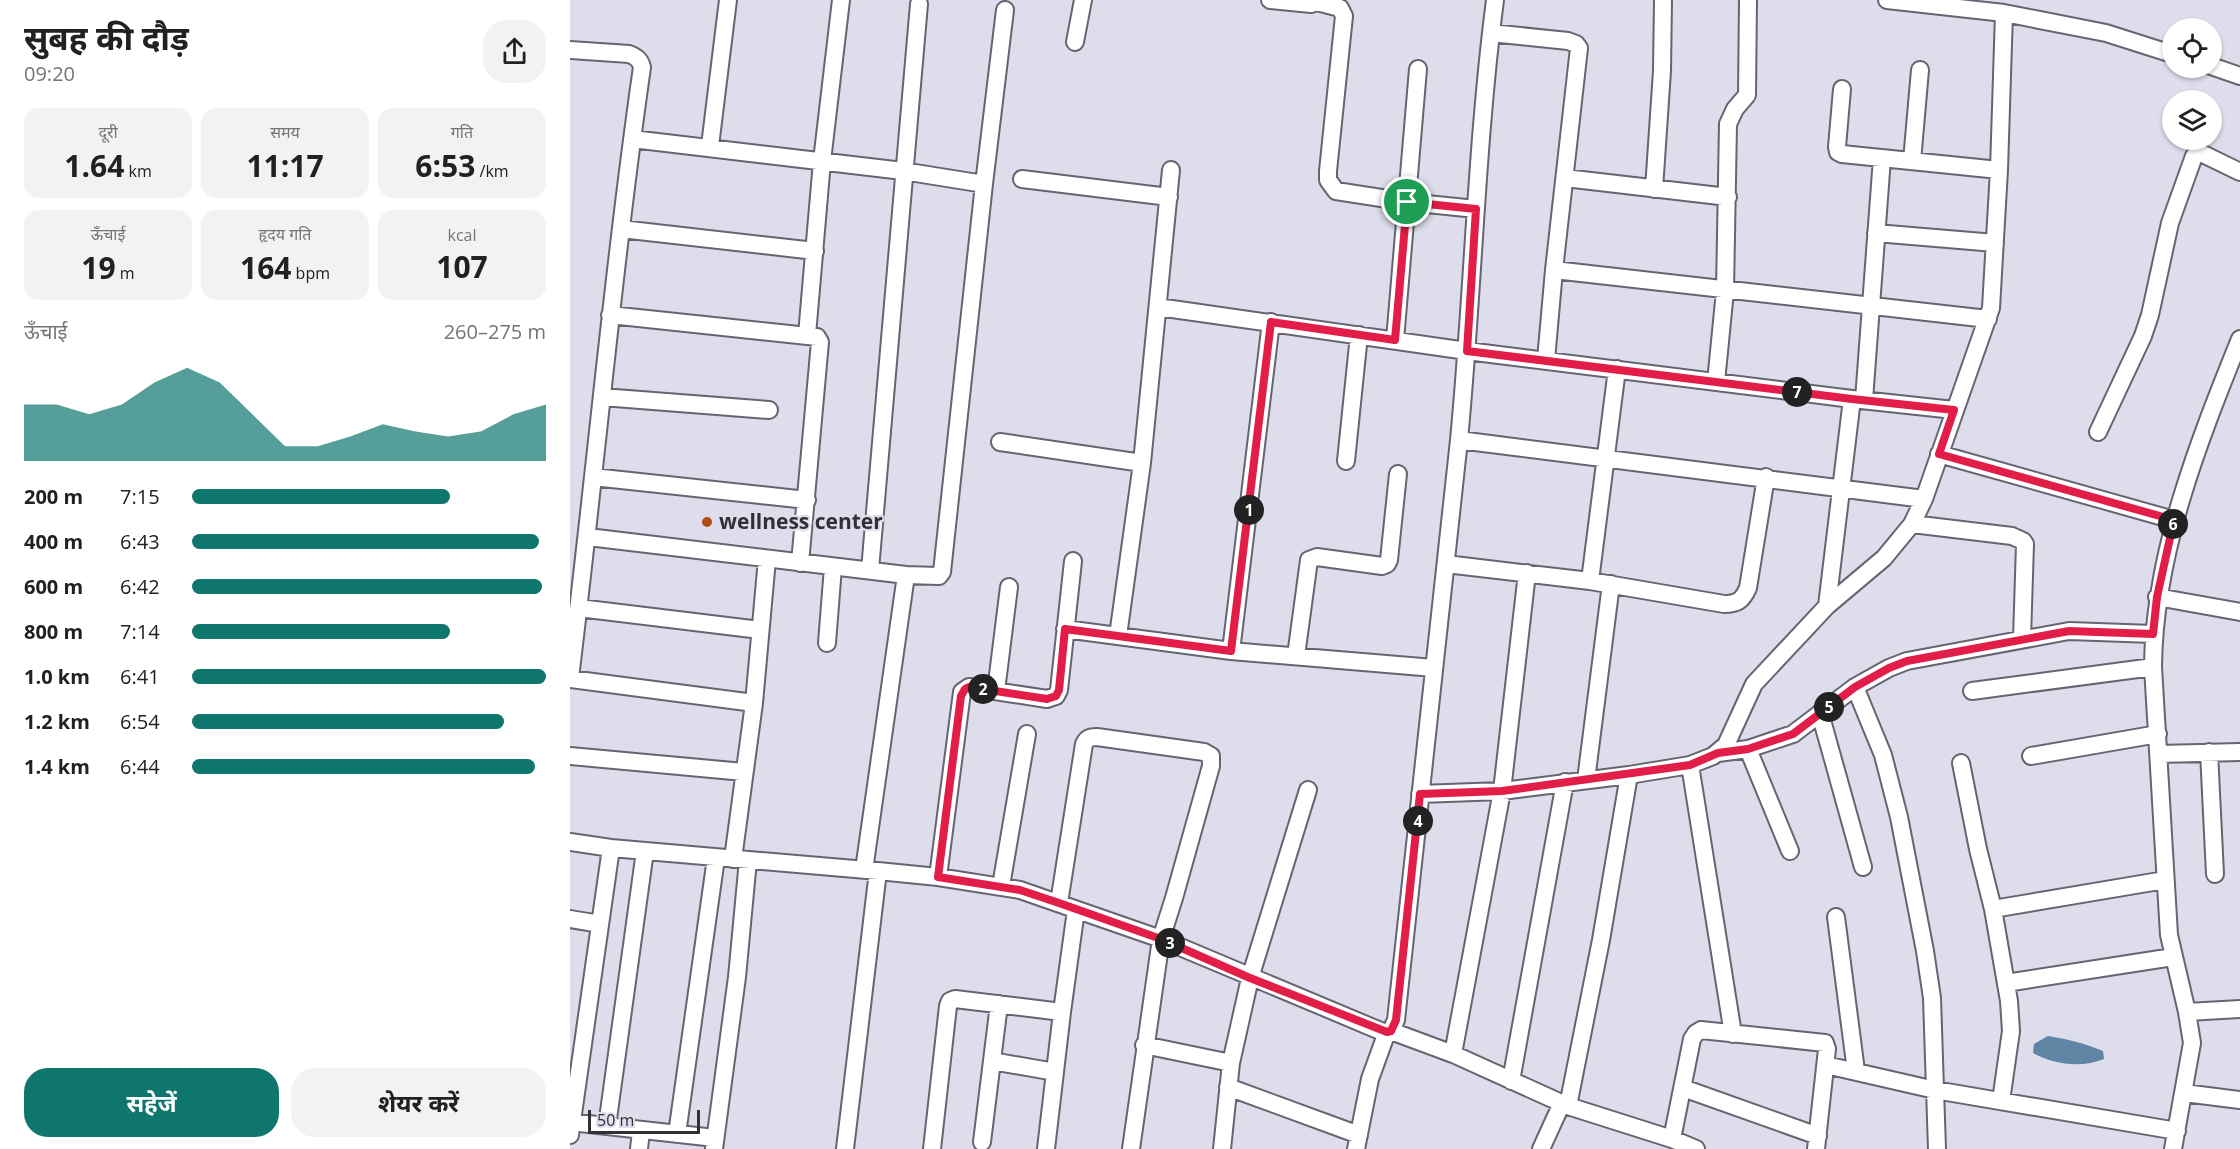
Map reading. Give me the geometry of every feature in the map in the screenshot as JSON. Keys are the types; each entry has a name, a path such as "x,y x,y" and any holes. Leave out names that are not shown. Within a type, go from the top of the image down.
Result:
{"street":[{"path":"710,146 728,0"},
{"path":"807,335 822,161 841,0"},
{"path":"1075,42 1083,0"},
{"path":"1270,0 1311,4 1318,1 1340,8 1344,16 1328,180 1336,191 1407,202 1476,209"},
{"path":"1228,1087 1357,1142 1370,1078 1389,1031 1396,1020 1459,440 1476,209 1491,33 1496,0"},
{"path":"1654,189 1662,71 1663,0"},
{"path":"1716,382 1725,291 1729,118 1747,95 1748,0"},
{"path":"1887,0 2004,13 2106,33 2162,51"},
{"path":"870,570 919,4"},
{"path":"588,537 833,567 939,576 944,568 984,184 1005,10"},
{"path":"1718,753 1726,746 1755,684 1827,606 1884,558 1912,524 1924,499 1988,319 1994,291 2004,13"},
{"path":"1491,33 1568,41 1579,48 1546,360"},
{"path":"570,50 629,54 636,56 642,67 610,315 588,537 570,678 754,703"},
{"path":"1395,340 1418,69"},
{"path":"1911,161 1920,70"},
{"path":"2222,70 2240,76"},
{"path":"1842,89 1838,152 1999,170"},
{"path":"632,139 710,146 984,184"},
{"path":"2098,432 2143,336 2150,315 2170,223 2194,156 2201,153 2240,172"},
{"path":"1827,606 1841,488 1858,399 1871,306 1882,158"},
{"path":"1118,636 1142,463 1172,170"},
{"path":"1565,178 1728,197"},
{"path":"1022,179 1169,197"},
{"path":"621,229 814,251"},
{"path":"1876,233 1995,243"},
{"path":"1554,270 1988,319"},
{"path":"1158,307 1467,351 1954,410"},
{"path":"610,315 807,335 817,338 820,342 800,563"},
{"path":"1231,651 1271,322"},
{"path":"1346,461 1359,335"},
{"path":"2173,1149 2192,1043 2187,1012 2173,957 2165,880 2153,634 2157,597 2174,520 2233,378 2240,339"},
{"path":"1590,581 1617,369"},
{"path":"602,397 769,410"},
{"path":"1459,440 1766,477 1924,499"},
{"path":"1000,442 1142,463"},
{"path":"1939,454 2174,520"},
{"path":"1296,656 1309,560 1317,557 1382,566 1387,564 1398,474"},
{"path":"593,477 807,500"},
{"path":"1446,564 1590,581 1724,604 1736,604 1741,601 1748,588 1766,477"},
{"path":"1912,524 2012,536 2023,541 2025,544 2022,639"},
{"path":"677,1134 732,859 754,703 767,559"},
{"path":"938,877 962,692 969,687 1047,699 1056,696 1059,690 1073,561"},
{"path":"827,643 833,567"},
{"path":"1453,1054 1502,791 1527,573"},
{"path":"846,1149 871,871 906,575"},
{"path":"1586,780 1611,584"},
{"path":"996,691 1009,587"},
{"path":"2157,597 2240,612"},
{"path":"579,608 760,630"},
{"path":"1065,629 1231,651 1434,668"},
{"path":"1420,794 1502,791 1690,765 1718,753 1748,749 1793,734 1855,687 1907,661 2069,631 2153,634"},
{"path":"1972,692 2153,667"},
{"path":"1855,687 1882,755 1908,858 1932,998 1937,1149"},
{"path":"1820,713 1863,867"},
{"path":"1001,886 1027,734"},
{"path":"2031,756 2158,734"},
{"path":"1059,903 1086,740 1096,737 1204,752 1211,756 1211,766 1161,939 1144,1045 1131,1149"},
{"path":"1748,749 1790,851"},
{"path":"2209,752 2215,874"},
{"path":"2159,754 2240,752"},
{"path":"570,756 744,772"},
{"path":"1961,763 1978,849 1993,909 2006,983 2011,1031 2001,1101"},
{"path":"1690,765 1733,1034"},
{"path":"1540,1149 1565,1104 1601,940 1629,775"},
{"path":"1511,1080 1565,782"},
{"path":"1222,1149 1231,1063 1250,978 1308,790"},
{"path":"570,842 611,848 938,877 1020,890 1161,939 1250,978 1453,1054 1565,1104 1696,1149"},
{"path":"611,848 571,1126 607,1126 677,1134 715,1144 736,977 732,859"},
{"path":"607,1126 645,851"},
{"path":"1993,909 2165,880"},
{"path":"1047,1149 1076,910"},
{"path":"1836,917 1856,1071"},
{"path":"570,919 600,924"},
{"path":"2006,983 2173,957"},
{"path":"932,1149 950,1001 955,999 1062,1012"},
{"path":"982,1142 999,1004"},
{"path":"2187,1012 2240,1009"},
{"path":"1672,1139 1692,1039 1696,1032 1701,1030 1777,1040 1821,1042 1827,1046 1817,1142 1683,1088"},
{"path":"1144,1045 1231,1063"},
{"path":"992,1061 1055,1072"},
{"path":"1826,1065 1935,1090 2176,1131"},
{"path":"2184,1093 2240,1100"},
{"path":"639,1149 641,1131"}],"water":[{"path":"2048,1036 2103,1051 2104,1059 2087,1064 2068,1064 2033,1053 2034,1044"}],"place":[{"name":"wellness center","path":"707,522"}],"route":[{"path":"1407,202 1476,209 1467,351 1954,410 1939,454 2174,520 2157,597 2153,634 2069,631 1907,661 1855,687 1793,734 1748,749 1718,753 1690,765 1502,791 1420,794 1396,1020 1391,1031 1387,1032 1250,978 1161,939 1059,903 1020,890 938,877 961,696 965,689 969,687 1047,699 1056,696 1059,690 1065,629 1231,651 1271,322 1395,340 1407,202"}]}
